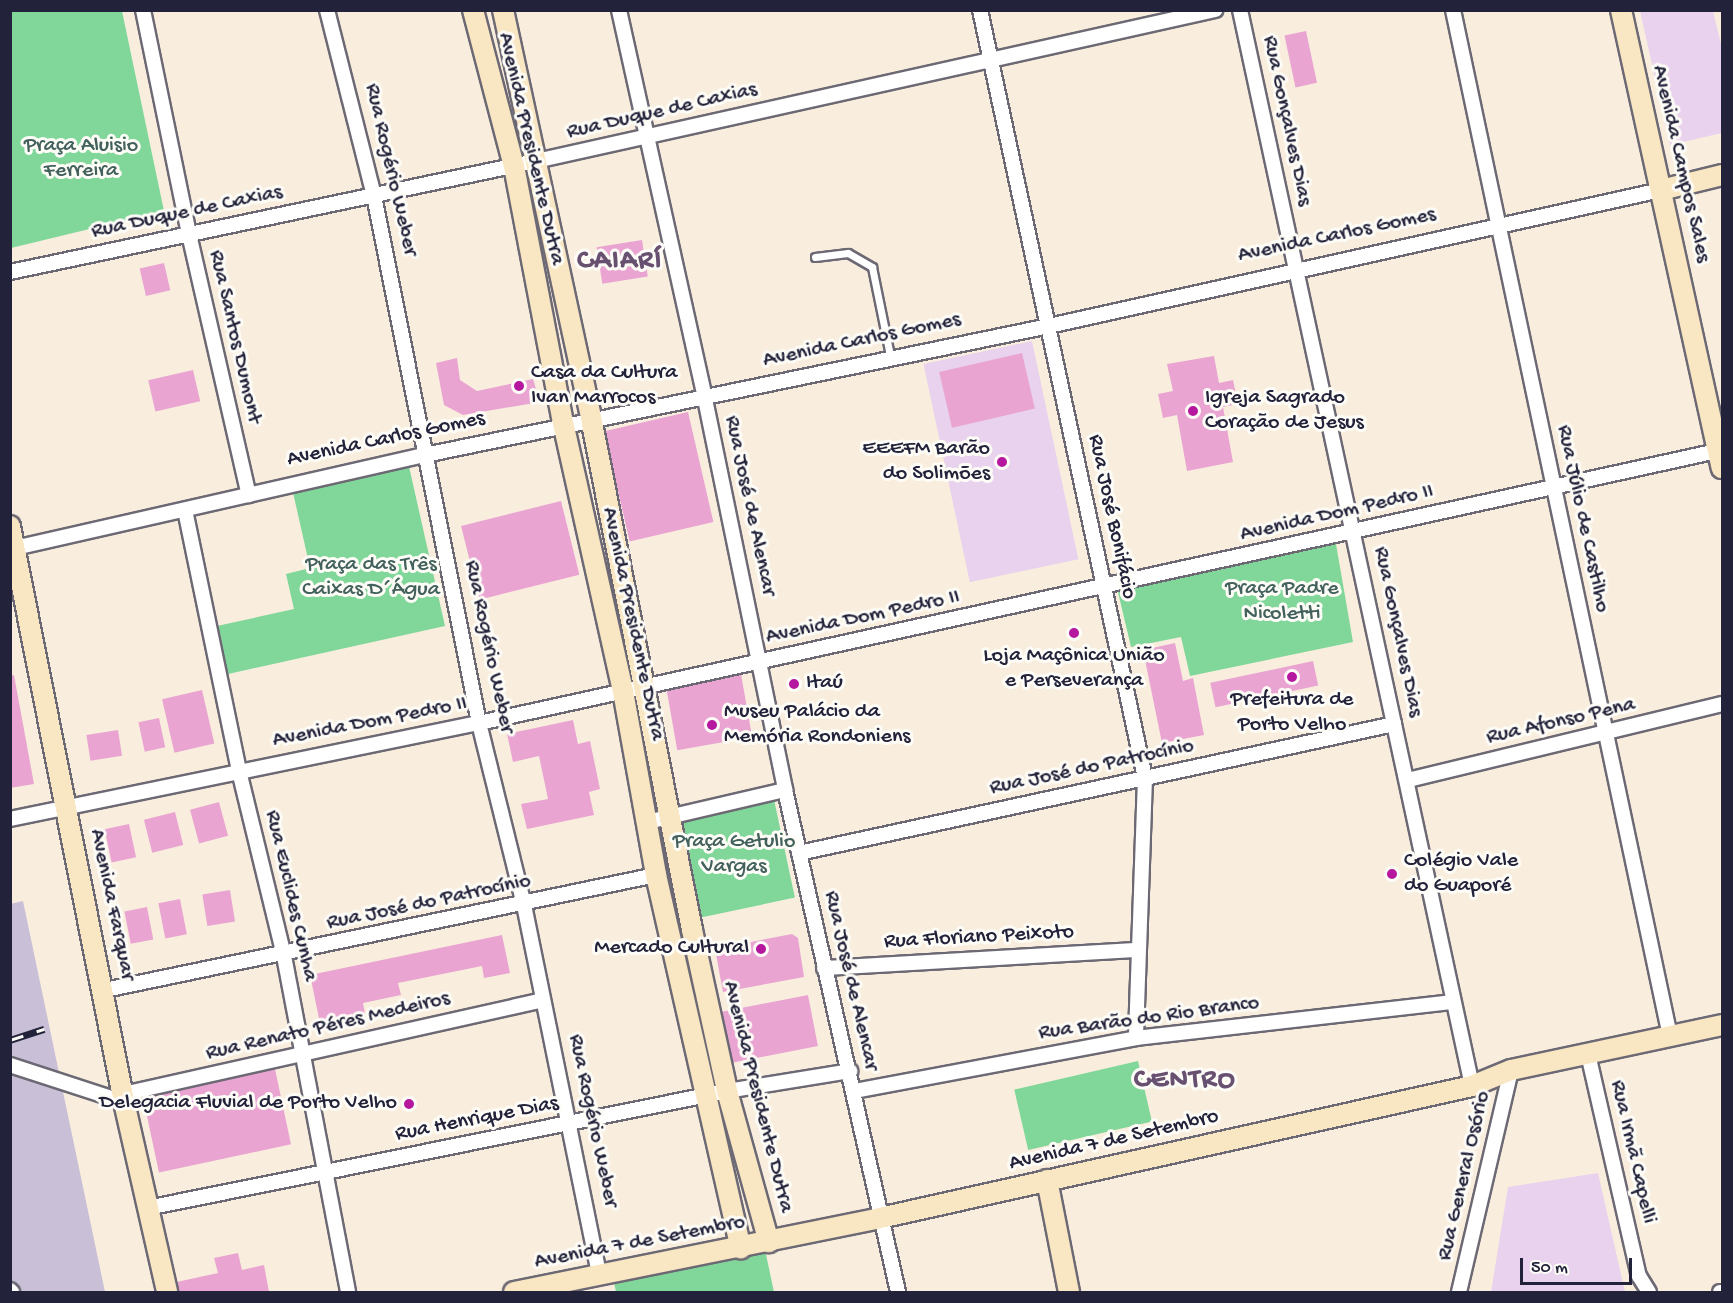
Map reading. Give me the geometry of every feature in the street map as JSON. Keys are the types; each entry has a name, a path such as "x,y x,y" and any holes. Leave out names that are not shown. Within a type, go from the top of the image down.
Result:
{"street":[{"name":"Rua Santos Dumont","path":"143,10 189,234 249,495"},
{"name":"Rua Rogério Weber","path":"327,10 374,196 478,723 524,905 601,1283"},
{"name":"Avenida Presidente Dutra","path":"473,10 514,166 564,427 623,691 656,875 741,1248"},
{"name":"Avenida Presidente Dutra","path":"503,10 592,423 668,817 727,1091 769,1242"},
{"name":"Rua José de Alencar","path":"619,10 705,399 785,790 824,968 850,1071 898,1293"},
{"name":"Rua José Bonifácio","path":"980,10 989,61 1049,326 1145,778 1136,950 1136,1038"},
{"name":"Rua Duque de Caxias","path":"10,272 514,166 1215,10"},
{"name":"Rua Gonçalves Dias","path":"1240,10 1355,531 1472,1086"},
{"name":"Rua Júlio de Castilho","path":"1453,10 1670,1036"},
{"name":"Avenida Campos Sales","path":"1621,10 1721,456"},
{"name":"Avenida Carlos Gomes","path":"13,549 425,455 592,423 1049,326 1296,268 1498,226 1722,175"},
{"name":"Avenida Dom Pedro II","path":"10,819 478,723 1554,488 1721,456"},
{"name":"Rua Euclides Cunha","path":"185,510 239,771 284,956 348,1293"},
{"name":"Avenida Farquar","path":"10,526 105,990 124,1098 167,1293"},
{"name":"Rua Afonso Pena","path":"1408,780 1722,704"},
{"name":"Rua José do Patrocínio","path":"799,853 1394,724"},
{"path":"647,822 785,790"},
{"name":"Rua José do Patrocínio","path":"105,990 284,956 656,875"},
{"name":"Rua Floriano Peixoto","path":"824,968 1136,950"},
{"name":"Rua Renato Péres Medeiros","path":"124,1098 542,1000"},
{"name":"Rua Barão do Rio Branco","path":"854,1091 1136,1038 1453,1002"},
{"name":"Avenida 7 de Setembro","path":"514,1293 601,1283 741,1248 1472,1086 1511,1070 1722,1025"},
{"name":"Rua Irmã Capelli","path":"1588,1054 1640,1276 1649,1293"},
{"path":"10,1065 124,1098"},
{"name":"Rua General Osório","path":"1459,1293 1511,1070"},
{"name":"Rua Henrique Dias","path":"147,1208 325,1170 727,1091 850,1071"},
{"path":"1047,1180 1069,1293"}],"lane":[{"path":"815,257 848,253 872,267 891,360"}],"shaded area":[{"path":"1640,11 1713,11 1722,48 1722,133 1670,145"},
{"name":"EEEFM Barão do Solimões","path":"1032,341 1078,559 970,582 923,364"},
{"path":"23,901 105,1292 11,1292 10,904"},
{"path":"1598,1173 1625,1292 1491,1292 1508,1187"}],"green space":[{"name":"Praça Aluisio Ferreira","path":"10,11 122,11 164,211 11,248"},
{"name":"Praça das Três Caixas D´Água","path":"408,462 445,626 228,674 217,626 294,609 286,574 310,568 292,488"},
{"name":"Praça Padre Nicoletti","path":"1328,536 1336,544 1353,642 1190,676 1181,637 1131,647 1117,588"},
{"name":"Praça Getulio Vargas","path":"772,790 795,898 695,919 672,811"},
{"path":"1138,1061 1152,1121 1028,1150 1014,1090"},
{"path":"764,1245 774,1292 616,1292 613,1278"}],"building":[{"path":"1306,31 1317,83 1296,87 1284,36"},
{"path":"642,240 648,277 602,284 597,247"},
{"path":"164,263 170,290 146,296 140,269"},
{"path":"1022,353 1035,409 952,428 939,372"},
{"name":"Igreja Sagrado Coração de Jesus","path":"1214,356 1219,383 1233,380 1238,404 1223,407 1233,462 1187,471 1177,415 1163,418 1158,394 1173,391 1167,364"},
{"name":"Casa da Cultura Ivan Marrocos","path":"457,358 460,380 477,391 533,379 540,402 463,415 444,405 436,363"},
{"path":"193,370 200,401 155,412 148,380"},
{"path":"688,412 713,522 630,541 604,431"},
{"path":"561,501 579,575 479,600 461,526"},
{"path":"1175,643 1183,681 1193,678 1204,735 1162,743 1143,650"},
{"path":"1313,661 1318,685 1215,707 1210,683"},
{"path":"741,674 752,737 677,750 666,687"},
{"path":"14,675 34,784 10,788 10,676"},
{"path":"202,690 214,744 174,753 162,699"},
{"path":"159,718 165,747 145,752 138,722"},
{"path":"573,720 578,744 590,741 600,789 589,792 594,815 527,829 521,804 548,799 539,756 513,762 507,734"},
{"path":"118,730 122,756 90,761 86,735"},
{"path":"219,802 228,836 199,844 190,810"},
{"path":"175,812 183,845 152,853 144,820"},
{"path":"129,824 136,857 112,862 105,829"},
{"path":"230,890 235,922 207,926 202,894"},
{"path":"180,899 187,934 165,939 158,903"},
{"path":"147,907 153,939 131,944 124,911"},
{"path":"792,934 798,938 804,977 723,992 715,949"},
{"path":"502,935 510,973 484,978 482,966 398,983 401,995 363,1003 365,1014 320,1023 310,975"},
{"path":"808,995 818,1046 731,1063 721,1012"},
{"path":"275,1069 291,1144 159,1172 143,1097"},
{"path":"238,1253 242,1270 264,1265 269,1292 174,1292 172,1283 218,1273 214,1258"}],"railway":[{"path":"10,1040 44,1029"}],"place":[{"name":"Casa da Cultura Ivan Marrocos","path":"519,386"},
{"name":"Igreja Sagrado Coração de Jesus","path":"1193,411"},
{"name":"EEEFM Barão do Solimões","path":"1002,462"},
{"name":"Loja Maçônica União e Perseverança","path":"1074,633"},
{"name":"Prefeitura de Porto Velho","path":"1292,677"},
{"name":"Itaú","path":"794,684"},
{"name":"Museu Palácio da Memória Rondoniens","path":"712,725"},
{"name":"Colégio Vale do Guaporé","path":"1392,874"},
{"name":"Mercado Cultural","path":"761,949"},
{"name":"Delegacia Fluvial de Porto Velho","path":"409,1104"}],"district":[{"name":"CAIARÍ","path":"620,262"},
{"name":"CENTRO","path":"1185,1081"}]}
